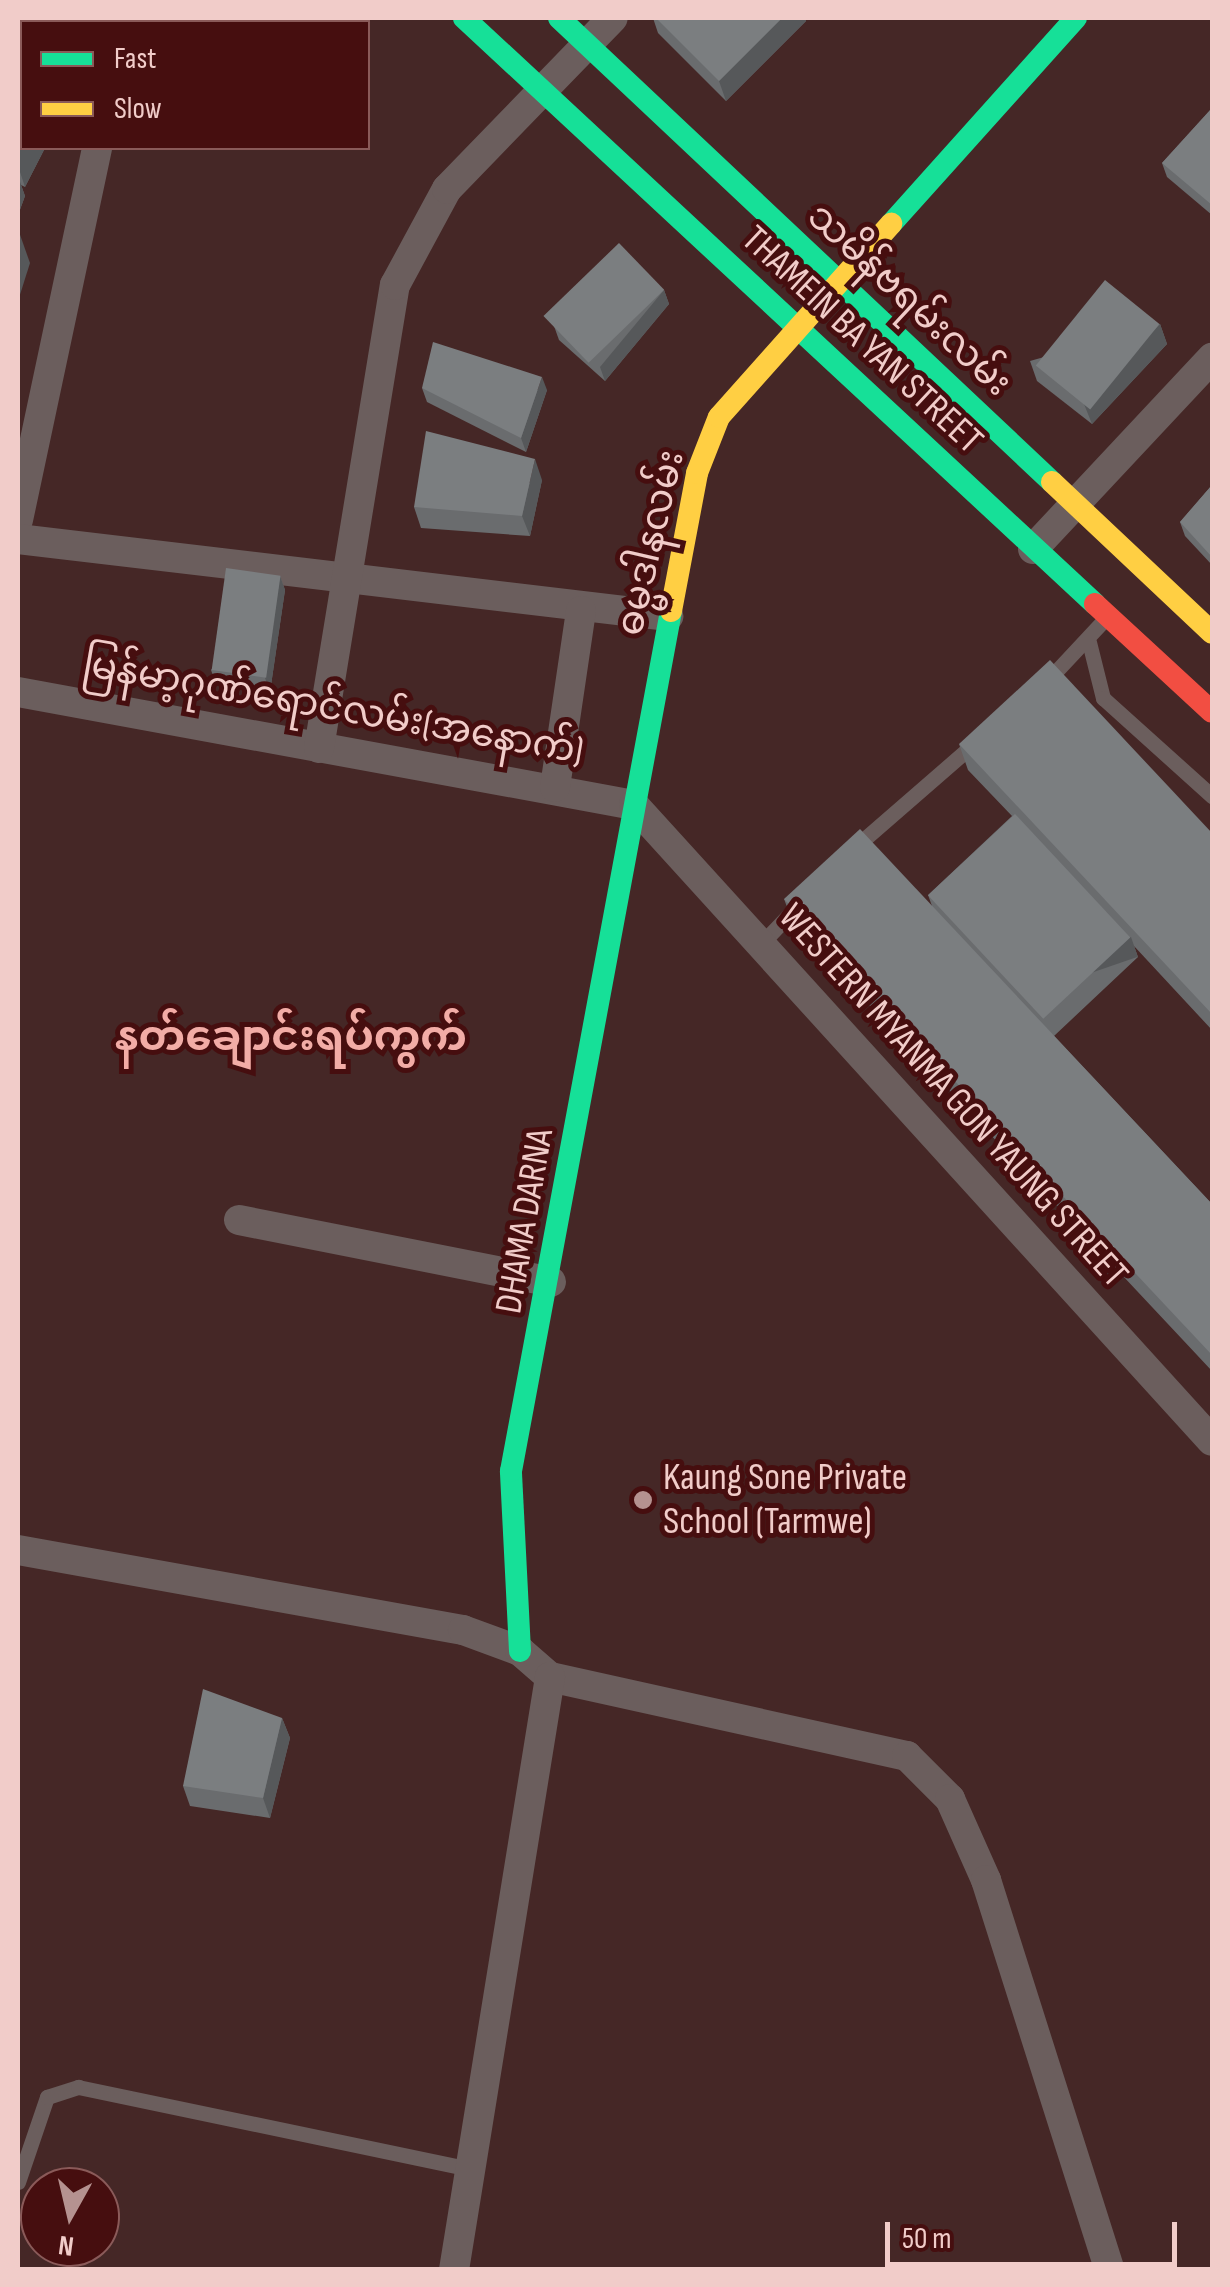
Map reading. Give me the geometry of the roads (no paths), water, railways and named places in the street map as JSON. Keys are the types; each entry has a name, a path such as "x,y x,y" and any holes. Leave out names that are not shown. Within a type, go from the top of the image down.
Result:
{"main road":[{"name":"THAMEIN BA YAN STREET","path":"464,18 1212,712"},
{"name":"သမိန်ဗရမ်းလမ်း","path":"560,18 840,287 1077,502 1212,633"},
{"name":"ဓမ္မဒါနလမ်း","path":"634,805 697,472 719,417 840,287 1076,18"},
{"name":"DHAMA DARNA","path":"520,1651 511,1471 551,1282 634,805"}],"street":[{"path":"319,748 341,583 395,284 447,189 614,18"},
{"path":"18,520 97,150"},
{"path":"1033,549 1212,358"},
{"path":"18,539 341,583 581,611 668,616"},
{"path":"555,787 581,611"},
{"name":"မြန်မာ့ဂုဏ်ရောင်လမ်း(အနောက်)","path":"18,692 555,787 634,805"},
{"name":"WESTERN MYANMA GON YAUNG STREET","path":"634,805 1212,1441"},
{"path":"238,1220 551,1282"},
{"path":"18,1550 463,1630 520,1651 550,1677 867,1744 907,1756 950,1799 986,1880 1110,2270"},
{"path":"454,2270 550,1677"}],"lane":[{"path":"1034,692 1089,642 1108,615"},
{"path":"1089,642 1103,698 1212,796"},
{"path":"844,858 996,724"},
{"path":"761,944 816,887"},
{"path":"18,2182 47,2097 78,2087 470,2169"}],"place":[{"name":"Kaung Sone Private School (Tarmwe)","path":"643,1500"}],"district":[{"name":"နတ်ချောင်းရပ်ကွက်","path":"291,1038"}]}
